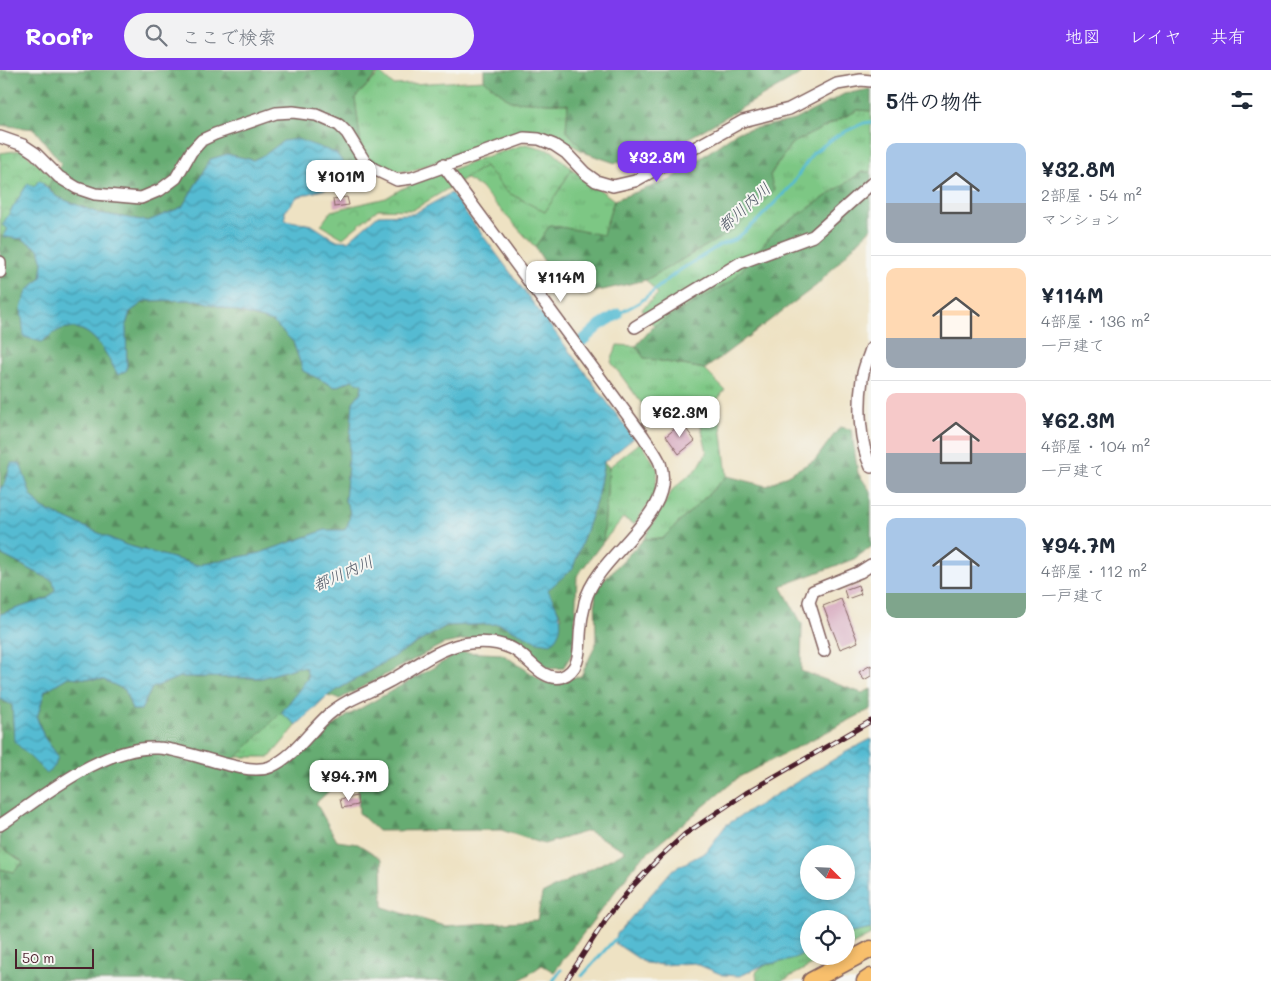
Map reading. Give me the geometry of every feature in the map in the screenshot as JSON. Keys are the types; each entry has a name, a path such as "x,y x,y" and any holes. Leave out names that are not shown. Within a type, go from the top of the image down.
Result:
{"highway":[{"path":"811,981 871,949"},
{"path":"865,981 871,978"}],"street":[{"path":"0,137 23,145 35,153 59,177 77,188 94,194 141,198 160,190 176,178 191,152 202,140 276,113 292,112 316,115 338,125 347,133 365,162 374,170 397,180 412,178 524,138 539,139 554,145 566,153 585,173 596,181 613,186 635,180 743,121 789,109 837,84 861,80 871,81"},
{"path":"0,825 79,772 104,759 139,748 172,749 256,769 269,767 295,749 328,715 344,703 386,683 438,653 460,645 485,641 498,643 513,649 549,676 560,677 569,673 575,667 580,653 580,625 590,588 598,575 655,507 662,491 663,474 659,460 643,436 443,166"},
{"path":"635,327 740,263 812,236 871,184"},
{"path":"0,262 0,272"},
{"path":"871,349 862,378 860,408 863,439 871,467"},
{"path":"824,651 809,602 813,591 871,566"}],"green space":[{"path":"0,70 381,70 355,98 363,161 352,174 336,153 283,141 266,154 253,160 227,154 211,159 182,207 148,221 98,213 57,197 48,187 61,163 34,129 0,125"},
{"path":"484,70 808,70 668,150 615,163 586,153 566,130 568,104 511,101 484,80"},
{"path":"380,73 393,85 484,80 511,101 568,104 566,130 586,153 557,136 524,129 411,171 385,171 363,161 355,98"},
{"path":"871,89 871,111 858,110 791,144 770,175 774,191 734,230 646,280 581,295 550,271 535,247 550,225 603,235 614,200 670,180 737,132 795,120 844,94"},
{"path":"858,110 871,111 871,172 862,172 775,231 732,281 654,326 642,309 658,294 646,280 734,230 791,144"},
{"path":"526,144 552,151 572,169 545,212 507,192 485,166 413,210 378,209 343,238 321,225 331,211 386,198 401,189 482,158"},
{"path":"22,150 53,177 48,187 39,180 34,187 28,183 2,225 8,229 3,237 0,235 0,153"},
{"path":"485,166 507,192 545,212 572,169 614,200 603,236 551,225 535,247 480,187 465,178"},
{"path":"862,172 871,172 871,228 817,285 705,369 644,358 636,346 654,326 732,281 775,231"},
{"path":"0,235 22,239 39,249 43,263 41,278 27,291 41,342 62,329 73,328 82,330 97,341 118,375 127,370 126,325 130,312 145,301 197,300 273,322 293,342 303,371 335,387 352,380 362,384 361,392 353,402 345,501 349,508 350,516 344,530 325,530 260,553 198,565 126,545 42,508 31,495 19,463 11,463 5,484 0,488"},
{"path":"617,345 636,346 644,358 704,369 725,390 711,408 720,417 727,476 663,538 644,539 673,489 698,468 707,452 698,413 685,410 662,426 648,412 611,362"},
{"path":"840,427 851,429 858,473 871,492 871,547 854,559 781,586 802,624 801,671 862,693 871,689 871,709 739,777 639,860 554,972 542,965 519,981 0,981 0,869 14,872 23,862 0,846 0,699 12,704 14,741 58,756 44,737 37,717 45,691 68,677 104,680 125,690 132,710 141,710 152,688 179,677 262,678 298,667 306,668 308,678 281,713 226,768 268,774 347,716 461,652 502,654 546,683 581,676 596,644 595,589 644,539 663,538 727,476 767,486 815,460","holes":["358,786 359,813 378,831 501,830 544,844 588,831 626,851 542,894 537,920 444,926 383,907 382,859 358,844 337,841 316,803 330,790"]},
{"path":"641,442 658,470 654,497 634,524 623,518 603,542 609,467"},
{"path":"604,462 609,467 603,542 577,576 574,651 563,668 549,669 520,647 492,635 443,644 340,699 327,696 446,626 500,624 538,642 562,617 547,590 573,568 597,499"},
{"path":"0,554 53,581 55,590 48,598 0,614"},
{"path":"281,713 297,725 270,757 237,757"},
{"path":"0,846 23,862 14,872 0,869"},
{"path":"871,929 871,935 855,943 855,932"},
{"path":"800,955 800,965 812,965 782,981 757,981 756,972 764,965 791,960"}],"water":[{"path":"297,139 336,153 352,174 347,183 297,197 285,212 285,220 312,225 335,240 348,241 378,215 413,214 451,193 634,438 604,462 597,499 573,568 548,590 558,610 561,623 560,630 551,644 538,642 500,624 446,626 327,696 297,725 281,713 308,678 306,668 298,667 262,678 180,677 152,688 141,710 132,710 125,690 104,680 68,677 45,691 37,718 44,737 58,756 55,766 47,774 14,741 12,705 0,699 0,614 48,598 55,590 53,581 0,554 0,488 5,484 11,463 20,463 31,495 42,508 126,545 198,565 260,553 325,530 344,530 346,527 350,516 349,508 345,501 353,402 361,392 362,384 352,380 335,387 303,371 293,342 273,322 197,300 145,301 130,312 126,325 127,370 118,375 97,341 82,330 73,328 62,329 41,342 24,337 21,309 27,291 41,278 43,263 39,249 22,239 3,237 8,229 2,225 28,183 34,187 39,180 57,197 98,213 148,221 182,207 211,159 227,154 253,160 266,154 283,141"},
{"path":"871,739 871,929 855,932 855,910 800,910 800,955 791,960 764,965 740,976 723,975 694,963 663,965 645,963 615,943 617,934 672,870 706,852 726,825 846,752"}],"building":[{"path":"347,197 349,205 334,207 333,199"},
{"path":"682,423 695,441 679,454 666,436"},
{"path":"858,585 861,594 847,599 844,590"},
{"path":"841,599 858,642 840,649 823,606"},
{"path":"871,665 871,676 864,680 859,672"},
{"path":"357,796 358,805 342,808 340,799"}],"waterway":[{"name":"都川内川","path":"618,314 640,302 677,272 720,245 736,239 757,221 791,186 813,153 838,135 864,123 871,122"},
{"name":"都川内川","path":"581,342 600,325 618,314"},
{"path":"582,976 614,940 618,939"},
{"path":"553,981 561,970"}],"railway":[{"path":"566,981 606,919 632,887 685,834 746,793 871,721"}]}
